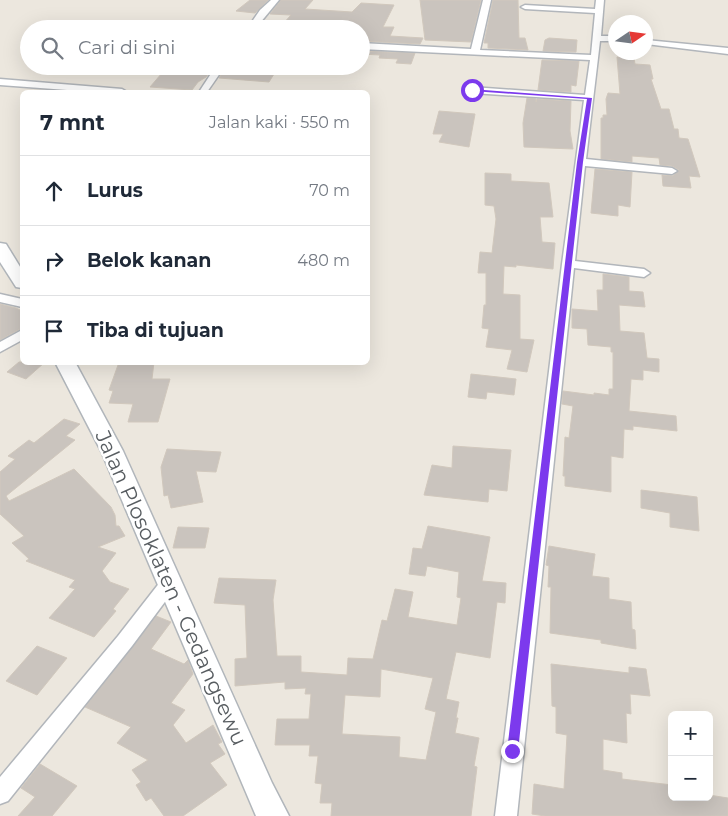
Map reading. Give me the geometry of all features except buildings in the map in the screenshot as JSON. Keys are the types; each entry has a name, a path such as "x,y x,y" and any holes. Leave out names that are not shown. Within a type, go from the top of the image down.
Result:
{"main road":[{"path":"0,248 20,281"},
{"name":"Jalan Plosoklaten - Gedangsewu","path":"67,365 112,451 257,784 273,816"}],"street":[{"path":"257,20 275,0"},
{"path":"475,51 487,0"},
{"path":"506,816 568,264 595,58 599,6 525,7"},
{"path":"596,38 608,39"},
{"path":"653,43 728,50"},
{"path":"370,46 595,58"},
{"path":"204,90 215,75"},
{"path":"0,82 98,90"},
{"path":"472,90 590,98"},
{"path":"580,162 672,172"},
{"path":"568,264 644,273"},
{"path":"0,298 20,302"},
{"path":"0,348 20,335"},
{"path":"0,794 125,641 170,582"}],"route":[{"path":"472,90 590,98 580,162 512,751"}]}
